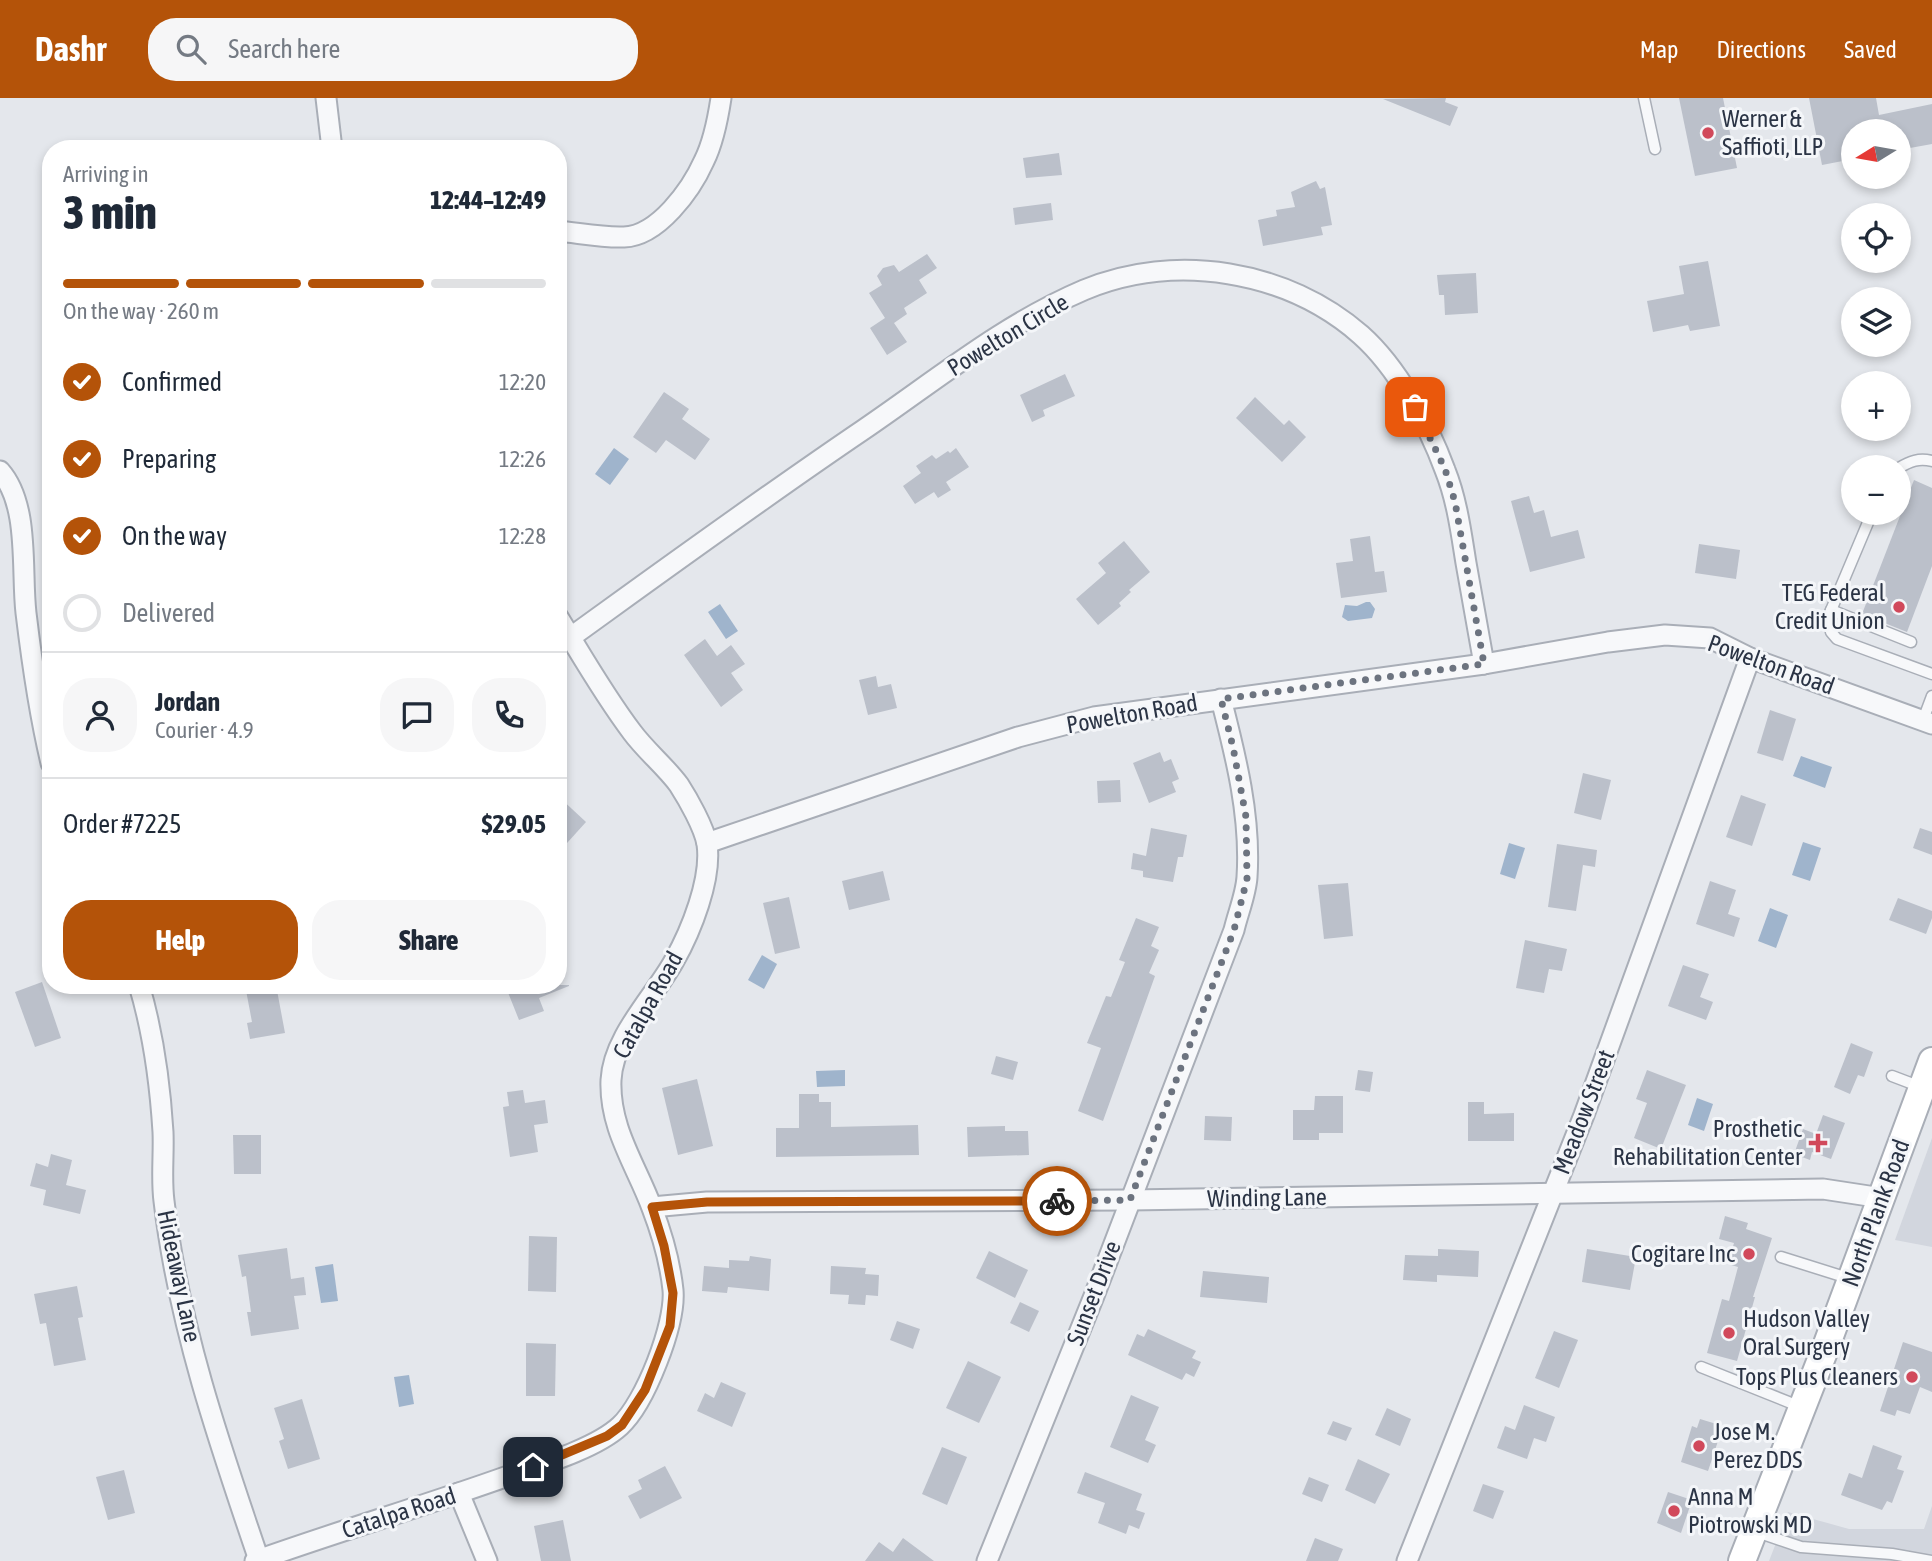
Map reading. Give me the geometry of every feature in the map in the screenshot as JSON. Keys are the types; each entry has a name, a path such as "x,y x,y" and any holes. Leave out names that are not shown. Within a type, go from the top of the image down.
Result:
{"main road":[{"name":"North Plank Road","path":"1747,1559 1753,1530 1852,1279 1932,1061"}],"street":[{"path":"326,98 331,140"},
{"path":"567,232 625,237 646,231 658,223 685,193 704,161 721,98"},
{"name":"Powelton Circle","path":"571,638 760,500 1027,318 1086,289 1116,279 1180,270 1216,271 1283,289 1313,302 1363,337 1401,383 1445,469 1455,502 1484,664"},
{"path":"0,471 11,488 19,513 25,604 34,679 42,719"},
{"name":"Catalpa Road","path":"257,1560 558,1458 607,1436 622,1425 645,1390 670,1326 673,1293 664,1246 652,1207 613,1115 611,1076 615,1059 638,1014 673,963 694,921 706,868 707,843 678,784 639,741 604,695 567,632"},
{"name":"Powelton Road","path":"707,843 1018,737 1094,717 1484,664 1608,642 1665,635 1710,638 1750,658 1927,722"},
{"name":"Meadow Street","path":"1407,1561 1554,1192 1750,658"},
{"name":"Sunset Drive","path":"987,1561 1234,930 1247,879 1246,817 1221,699"},
{"name":"Hideaway Lane","path":"141,994 156,1063 163,1132 163,1198 173,1259 196,1359 257,1560"},
{"name":"Winding Lane","path":"652,1207 707,1202 1130,1200 1823,1189 1882,1198"},
{"path":"459,1493 487,1561"}],"lane":[{"path":"1644,98 1655,149"},
{"path":"1911,462 1923,459 1932,461"},
{"path":"1866,525 1829,615 1831,632 1837,639 1932,674"},
{"path":"1831,610 1912,642"},
{"path":"1927,722 1932,696"},
{"path":"1892,1076 1922,1087"},
{"path":"1781,1257 1852,1279"},
{"path":"1701,1367 1802,1408"},
{"path":"1753,1530 1801,1547 1892,1554 1932,1561"}],"shaded area":[{"path":"1932,1138 1932,1247 1895,1240"},
{"path":"1932,1506 1932,1561 1769,1561 1788,1512 1849,1529 1924,1529"}],"water":[{"path":"614,448 629,459 610,485 595,474"},
{"path":"1370,602 1375,609 1372,618 1348,621 1342,617 1345,605 1357,606"},
{"path":"720,604 738,631 726,639 708,612"},
{"path":"1801,756 1832,767 1825,788 1793,776"},
{"path":"1803,842 1821,848 1810,881 1792,875"},
{"path":"1509,843 1525,848 1515,879 1500,874"},
{"path":"1770,908 1788,915 1776,948 1758,941"},
{"path":"762,955 777,964 764,989 748,980"},
{"path":"845,1070 845,1086 817,1087 816,1071"},
{"path":"1697,1098 1713,1104 1704,1131 1688,1125"},
{"path":"333,1264 338,1301 321,1303 315,1267"},
{"path":"409,1375 414,1404 399,1407 394,1377"}],"building":[{"path":"1446,98 1445,102 1458,107 1450,126 1383,99"},
{"name":"Werner & Saffioti, LLP","path":"1679,98 1723,98 1737,168 1695,176"},
{"path":"1809,98 1876,98 1879,115 1932,104 1932,144 1911,148 1911,119 1841,119 1841,161 1822,165"},
{"path":"1059,153 1062,175 1026,178 1023,158"},
{"path":"1316,181 1320,189 1325,187 1332,225 1321,227 1323,235 1263,246 1258,220 1277,216 1276,210 1295,207 1291,192"},
{"path":"1051,203 1053,220 1015,225 1013,208"},
{"path":"927,254 937,268 919,280 927,293 904,308 907,314 894,323 907,342 887,355 870,328 885,318 869,293 882,285 877,276 883,268 894,265 899,272"},
{"path":"1708,261 1720,326 1690,331 1688,325 1653,332 1647,301 1684,294 1679,266"},
{"path":"1476,273 1478,313 1445,315 1444,295 1439,295 1437,275"},
{"path":"1065,374 1075,396 1043,410 1045,416 1032,422 1020,395"},
{"path":"664,392 689,409 682,419 710,439 695,460 666,440 656,453 633,437"},
{"path":"1255,397 1284,425 1289,420 1306,437 1282,462 1236,418"},
{"path":"956,448 969,467 946,482 951,490 938,498 934,492 915,504 903,486 921,473 916,466 932,455 936,459"},
{"path":"1914,480 1932,488 1932,566 1907,632 1862,614 1897,525 1911,525 1911,488"},
{"path":"1529,496 1534,513 1544,510 1551,537 1578,530 1585,558 1530,572 1511,501"},
{"path":"1370,536 1375,572 1384,571 1387,592 1341,598 1336,563 1353,561 1350,539"},
{"path":"1124,541 1150,572 1129,590 1131,592 1119,603 1121,606 1098,625 1076,599 1106,573 1098,563"},
{"path":"1699,544 1740,550 1736,579 1695,573"},
{"path":"705,639 717,656 731,645 745,664 731,673 743,690 721,707 684,655"},
{"path":"876,676 878,687 891,684 897,708 868,715 859,680"},
{"path":"1770,710 1796,719 1783,761 1757,753"},
{"path":"1160,752 1164,762 1171,759 1179,779 1172,782 1176,792 1149,803 1133,763"},
{"path":"1583,773 1611,780 1601,820 1574,813"},
{"path":"1120,780 1121,802 1098,803 1097,781"},
{"path":"1741,795 1766,804 1752,846 1726,837"},
{"path":"567,804 586,822 567,843"},
{"path":"1151,828 1187,835 1183,857 1178,857 1173,882 1143,877 1143,871 1131,869 1133,853 1146,856"},
{"path":"1920,828 1932,832 1932,855 1913,848"},
{"path":"1557,844 1597,850 1595,867 1583,865 1576,911 1548,907"},
{"path":"883,871 890,900 849,910 842,881"},
{"path":"1710,881 1736,890 1728,914 1740,918 1734,937 1696,924"},
{"path":"1348,883 1353,936 1324,939 1318,885"},
{"path":"789,897 800,948 775,954 763,903"},
{"path":"1898,898 1932,911 1926,934 1889,920"},
{"path":"1136,918 1159,927 1151,946 1159,950 1149,973 1155,976 1103,1121 1078,1111 1101,1048 1087,1043 1106,996 1111,997 1125,962 1119,960"},
{"path":"1525,940 1567,949 1562,971 1549,969 1544,993 1516,988"},
{"path":"1683,965 1709,974 1700,997 1713,1002 1706,1020 1668,1006"},
{"path":"42,982 42,994 46,994 61,1038 35,1047 15,992"},
{"path":"247,994 278,994 285,1033 250,1039 247,1023 252,1022"},
{"path":"509,994 549,994 539,998 544,1011 519,1020"},
{"path":"1851,1043 1873,1052 1864,1077 1858,1075 1850,1094 1834,1087"},
{"path":"996,1056 1018,1062 1013,1080 991,1074"},
{"path":"1358,1070 1373,1072 1370,1092 1355,1090"},
{"path":"1647,1070 1686,1085 1661,1149 1634,1138 1647,1103 1636,1099"},
{"path":"697,1079 713,1146 678,1155 662,1088"},
{"path":"523,1090 525,1103 545,1100 548,1123 534,1125 538,1152 510,1157 503,1107 509,1106 507,1092"},
{"path":"799,1094 819,1094 819,1102 831,1102 831,1127 918,1125 919,1155 776,1157 776,1128 799,1128"},
{"path":"1315,1096 1343,1096 1343,1133 1319,1133 1319,1140 1293,1140 1293,1110 1314,1110"},
{"path":"1468,1102 1484,1102 1484,1114 1514,1113 1514,1141 1468,1141"},
{"name":"Prosthetic Rehabilitation Center","path":"1823,1115 1845,1123 1831,1159 1812,1152 1810,1160 1794,1154 1803,1129 1816,1134"},
{"path":"1205,1116 1232,1117 1231,1141 1204,1140"},
{"path":"1005,1126 1005,1131 1028,1131 1029,1155 968,1157 967,1127"},
{"path":"233,1135 261,1135 261,1174 234,1174"},
{"path":"51,1154 72,1160 66,1185 86,1190 80,1214 43,1205 46,1190 30,1186 36,1163 48,1167"},
{"path":"1725,1216 1748,1223 1746,1229 1772,1238 1753,1297 1737,1361 1707,1353 1722,1299 1729,1301 1738,1267 1728,1264 1734,1243 1719,1239"},
{"path":"529,1236 557,1237 556,1292 528,1291"},
{"path":"287,1248 291,1279 304,1277 306,1295 294,1296 299,1329 251,1336 246,1276 242,1277 238,1255"},
{"path":"1438,1249 1479,1251 1478,1277 1437,1275 1437,1282 1403,1280 1405,1255 1438,1256"},
{"path":"1587,1249 1636,1257 1630,1290 1582,1282"},
{"path":"989,1251 1028,1270 1015,1298 976,1278"},
{"path":"750,1256 771,1259 769,1291 728,1287 727,1293 702,1291 704,1266 729,1268 729,1260 749,1261"},
{"path":"831,1266 866,1268 865,1274 879,1275 878,1296 866,1295 865,1305 848,1304 849,1295 830,1294"},
{"path":"1203,1271 1269,1277 1267,1303 1200,1297"},
{"path":"77,1286 83,1317 78,1318 86,1360 54,1366 46,1323 40,1324 34,1294"},
{"path":"1020,1302 1039,1311 1029,1332 1010,1323"},
{"path":"897,1321 920,1329 913,1349 890,1340"},
{"path":"1148,1329 1196,1351 1192,1358 1201,1362 1194,1377 1186,1373 1182,1380 1128,1355 1137,1334 1144,1337"},
{"path":"1554,1331 1578,1340 1559,1388 1535,1378"},
{"name":"Tops Plus Cleaners","path":"1903,1342 1932,1352 1932,1392 1920,1387 1910,1414 1897,1410 1895,1416 1880,1411"},
{"path":"526,1343 556,1344 555,1396 526,1396"},
{"path":"968,1361 1001,1377 979,1423 946,1408"},
{"path":"721,1382 746,1393 732,1427 697,1411 705,1393 714,1398"},
{"path":"1131,1395 1159,1407 1145,1440 1156,1445 1148,1463 1110,1447"},
{"path":"302,1399 320,1459 288,1469 279,1441 284,1439 274,1408"},
{"path":"1524,1405 1555,1417 1546,1442 1534,1438 1527,1459 1497,1448 1505,1426 1515,1430"},
{"path":"1387,1408 1411,1419 1400,1446 1375,1435"},
{"name":"Jose M. Perez DDS","path":"1700,1419 1723,1426 1708,1471 1681,1462 1692,1426 1697,1428"},
{"path":"1333,1421 1352,1428 1346,1441 1327,1434"},
{"path":"1873,1445 1902,1456 1897,1469 1904,1471 1892,1503 1887,1501 1882,1510 1841,1495 1849,1473 1862,1478"},
{"path":"942,1447 967,1457 947,1505 922,1494"},
{"path":"1358,1459 1390,1474 1375,1504 1345,1490"},
{"path":"665,1466 682,1498 640,1519 628,1496 642,1489 638,1480"},
{"path":"124,1470 135,1513 108,1520 96,1477"},
{"path":"1085,1472 1142,1494 1136,1510 1145,1513 1139,1529 1129,1525 1126,1534 1098,1523 1105,1503 1077,1493"},
{"path":"1309,1477 1329,1485 1322,1502 1302,1494"},
{"path":"1483,1484 1504,1491 1493,1519 1473,1511"},
{"name":"Anna M Piotrowski MD","path":"1668,1492 1692,1500 1681,1533 1657,1523"},
{"path":"563,1520 571,1561 541,1561 534,1526"},
{"path":"903,1538 934,1561 865,1561 879,1542 893,1552"},
{"path":"1315,1538 1343,1549 1338,1561 1306,1561"}],"way so far":[{"path":"1057,1201 1130,1200 1234,930 1247,879 1246,817 1221,699 1484,664 1455,502 1445,469 1415,407"}],"place":[{"name":"Werner & Saffioti, LLP","path":"1708,133"},
{"name":"TEG Federal Credit Union","path":"1899,607"},
{"name":"Prosthetic Rehabilitation Center","path":"1818,1143"},
{"name":"Cogitare Inc","path":"1749,1254"},
{"name":"Hudson Valley Oral Surgery","path":"1729,1333"},
{"name":"Tops Plus Cleaners","path":"1912,1377"},
{"name":"Jose M. Perez DDS","path":"1699,1446"},
{"name":"Anna M Piotrowski MD","path":"1674,1511"}],"route":[{"path":"533,1467 607,1436 622,1425 645,1390 670,1326 673,1293 664,1246 652,1207 707,1202 1057,1201"}]}
